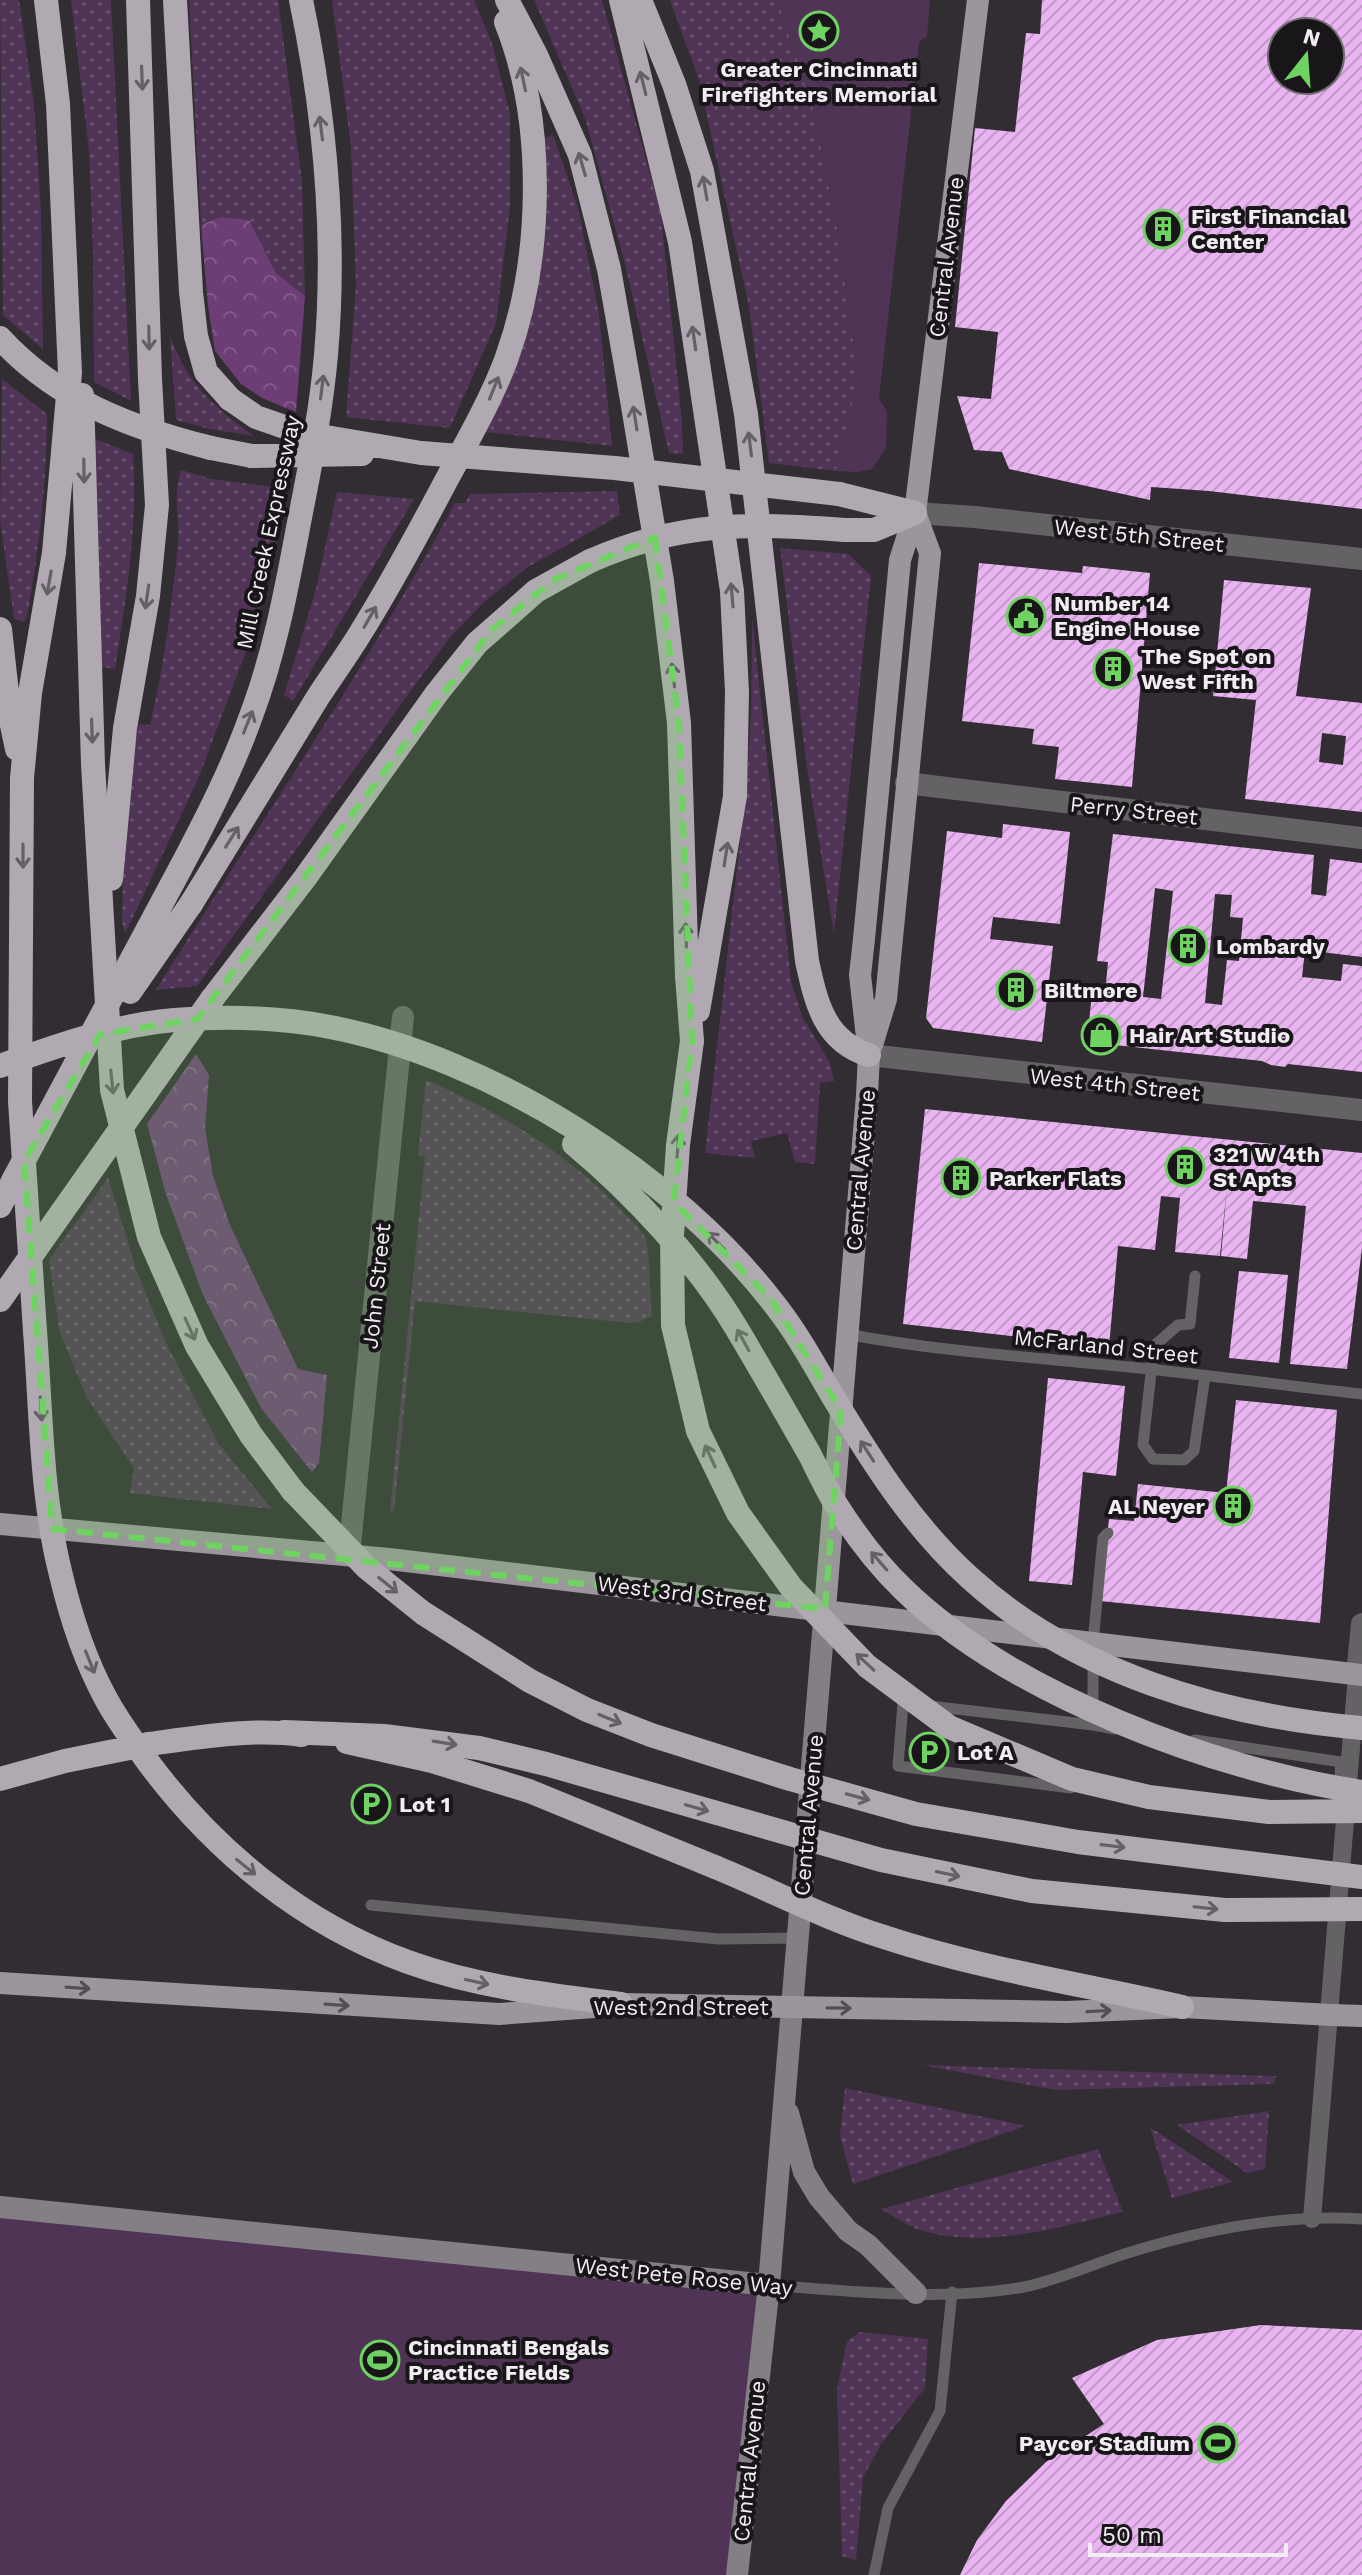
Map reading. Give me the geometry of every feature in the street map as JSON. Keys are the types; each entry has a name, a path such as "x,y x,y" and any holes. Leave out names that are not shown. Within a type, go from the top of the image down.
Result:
{"highway":[{"path":"46,0 58,104 70,373 54,553 30,693 22,778 20,1101 51,1524 59,1570 73,1619 104,1696 124,1729 184,1807 220,1845 278,1893 317,1918 407,1962 516,1990 621,2004"},
{"path":"104,948 125,728 148,596 157,505 138,0"},
{"path":"175,0 196,336 206,372 230,399 256,417 302,433 421,453 615,468 839,494 915,513"},
{"name":"Mill Creek Expressway","path":"0,1206 209,814 251,716 281,617 318,426 330,292 325,168 312,60 301,0"},
{"path":"66,1082 191,904 358,637 461,455 507,357 520,308 533,236 535,171 532,124 523,74 497,0"},
{"path":"507,0 536,55 580,155 609,269 662,581 679,723 692,1041"},
{"path":"621,0 680,242 732,591 737,692 735,796 707,970 692,1041 678,1145 672,1235 673,1325 698,1431 738,1513 791,1587 867,1666 949,1727 1072,1779 1149,1797 1269,1812 1362,1811"},
{"path":"640,0 674,84 702,171 746,414 807,961 815,995 828,1025 836,1037 848,1046 869,1055"},
{"path":"63,226 82,374 93,748 112,1090 149,1237 197,1346 251,1435 293,1491 367,1568 423,1613 530,1681 587,1710 651,1735 790,1779 916,1814 1078,1842 1362,1877"},
{"path":"0,338 20,360 60,390 113,418 144,430 252,456 421,453"},
{"path":"0,1300 212,999 305,878 437,693 477,643 536,591 590,561 642,540 707,527 766,525 874,530 915,513"},
{"path":"0,629 9,711 22,778"},
{"path":"0,1066 113,1031 171,1020 223,1018 331,1027 395,1044 477,1076 527,1101 614,1155 658,1187 708,1233 772,1300 796,1333 864,1448 914,1518 968,1577 1013,1613 1099,1663 1144,1681 1211,1702 1299,1723 1362,1728"},
{"path":"477,1076 557,1129 591,1158 624,1188 690,1264 736,1327 835,1502 866,1546 903,1589 957,1633 1010,1667 1076,1702 1152,1735 1217,1758 1315,1785 1362,1792"},
{"path":"0,1779 65,1761 149,1744 222,1735 284,1732 384,1736 479,1748 546,1764 881,1860 1032,1891 1225,1910 1362,1909"},
{"path":"284,1732 386,1750 529,1791 881,1937 1000,1969 1085,1984 1182,2007"}],"main road":[{"name":"Central Avenue","path":"737,2575 769,2285 869,1055 861,963 900,560 915,513 978,0"},
{"name":"Central Avenue","path":"869,1055 886,999 930,553 915,513"},
{"name":"West 3rd Street","path":"0,1524 349,1555 825,1609 1360,1675"},
{"name":"West 2nd Street","path":"0,1983 499,2014 621,2004 1067,2012 1182,2007 1362,2016"},
{"path":"784,2091 804,2172 819,2197 848,2231 868,2245 916,2293"},
{"name":"West Pete Rose Way","path":"0,2207 769,2285"}],"street":[{"name":"West 5th Street","path":"915,513 1362,559"},
{"name":"Perry Street","path":"906,783 1362,838"},
{"name":"John Street","path":"349,1555 403,1017"},
{"name":"West 4th Street","path":"869,1055 1362,1110"},
{"path":"1312,2219 1314,2163 1360,1675 1362,1624"}],"lane":[{"path":"1195,1276 1190,1324 1178,1325 1154,1346 1143,1445 1153,1459 1184,1460 1194,1451 1205,1376"},
{"name":"McFarland Street","path":"846,1334 958,1351 1362,1394"},
{"path":"1093,1725 1093,1642 1103,1538 1108,1533"},
{"path":"903,1703 1093,1725 1341,1762 1336,1822 898,1766 903,1703"},
{"path":"371,1905 718,1939 798,1938"},
{"name":"West Pete Rose Way","path":"769,2285 916,2293 1022,2287 1056,2279 1132,2251 1202,2234 1275,2220 1362,2219"},
{"path":"874,2575 888,2508 940,2411 952,2292"}],"highlighted area":[{"path":"655,537 679,723 692,1041 674,1202 772,1300 841,1410 825,1609 52,1529 24,1161 100,1034 197,1019 492,629 555,579"}],"shaded area":[{"path":"0,0 19,0 34,104 41,210 43,349 3,315"},
{"path":"71,0 111,0 131,401 94,382 89,151"},
{"path":"189,0 278,0 302,181 305,296 276,273 249,220 221,217 201,225"},
{"path":"332,0 474,0 492,43 510,114 510,207 496,323 450,428 346,417 356,286 351,148"},
{"path":"534,0 602,0 661,214 683,454 669,453 624,260 585,118"},
{"path":"670,0 777,0 779,4 814,111 837,228 859,378 836,471 769,463 749,306 699,80"},
{"path":"777,0 930,0 927,36 919,42 879,399 887,411 886,448 872,469 857,472 836,471 859,378 837,228 814,111"},
{"path":"553,135 578,208 599,314 612,446 486,432 515,362 537,288 546,226 542,139"},
{"path":"170,335 193,381 226,414 254,436 176,420"},
{"path":"2,379 47,414 42,516 24,622 14,619 0,521"},
{"path":"95,439 133,454 132,535 115,669 100,667"},
{"path":"181,470 212,479 287,489 257,622 198,779 125,934 122,922 124,826 138,724 150,725 163,658 178,543 177,498"},
{"path":"617,491 620,515 528,567 485,601 450,637 197,986 156,990 347,688 455,503 465,503 470,494"},
{"path":"337,492 414,499 293,701 284,695 316,589"},
{"path":"780,548 848,554 871,576 834,934 807,768"},
{"path":"752,618 791,981 802,1016 830,1063 834,1081 820,1083 815,1164 795,1162 787,1133 751,1141 755,1158 705,1153 747,780"},
{"path":"426,1080 505,1119 554,1151 599,1188 643,1233 647,1242 652,1316 629,1323 415,1301 394,1511 390,1511 425,1156 418,1155"},
{"path":"108,1178 137,1272 166,1343 218,1443 272,1509 130,1493 134,1468 87,1398 59,1330 49,1260"},
{"path":"922,2065 1276,2076 1274,2084 1056,2090"},
{"path":"845,2088 1026,2126 853,2184 840,2136"},
{"path":"1269,2111 1265,2169 1247,2173 1177,2125"},
{"path":"1150,2127 1233,2182 1172,2198"},
{"path":"1098,2149 1123,2212 1048,2230 970,2238 920,2230 881,2209"},
{"name":"Cincinnati Bengals Practice Fields","path":"0,2207 769,2285 737,2575 0,2575"},
{"path":"860,2332 928,2339 925,2388 881,2444 863,2478 856,2560 842,2556 837,2389 847,2341"}],"green space":[{"path":"221,217 249,220 276,273 305,296 296,412 262,398 241,384 215,351 201,225"},
{"path":"196,1054 209,1075 205,1128 213,1176 230,1225 298,1369 327,1375 319,1463 312,1472 261,1408 203,1295 166,1194 147,1124"}],"building":[{"name":"First Financial Center","path":"1042,0 1362,0 1362,509 1151,487 1150,500 1009,469 1002,452 974,450 957,396 991,399 998,332 955,327 975,128 1015,132 1026,33 1040,34"},
{"path":"979,563 1082,573 1083,566 1150,573 1132,787 1055,779 1059,747 1032,744 1034,729 962,721"},
{"path":"1224,580 1311,588 1296,696 1362,703 1362,812 1245,799 1256,700 1213,696","holes":["1322,733 1346,736 1343,765 1319,762"]},
{"path":"1003,824 1070,832 1060,924 993,917 990,939 1053,946 1042,1042 933,1028 926,1018 947,831 1002,838"},
{"path":"1113,834 1314,855 1311,894 1326,896 1330,859 1362,863 1362,957 1305,950 1302,977 1341,981 1343,964 1362,966 1362,1072 1288,1064 1285,1067 1262,1061 1087,1042 1092,993 1105,994 1108,962 1097,961","holes":["1155,888 1173,891 1161,999 1143,997","1215,894 1232,895 1230,917 1243,918 1239,961 1227,960 1222,1005 1205,1003"]},
{"path":"925,1109 1362,1153 1362,1248 1347,1369 1290,1364 1306,1206 1253,1201 1247,1259 1221,1256 1227,1186 1220,1256 1175,1252 1180,1198 1161,1196 1155,1250 1118,1246 1109,1347 903,1324"},
{"path":"1239,1271 1288,1275 1279,1363 1229,1358"},
{"path":"1048,1378 1125,1386 1116,1476 1083,1472 1072,1585 1029,1581"},
{"name":"AL Neyer","path":"1236,1400 1337,1410 1320,1623 1100,1601 1109,1519 1134,1521 1138,1484 1226,1493"},
{"name":"Paycor Stadium","path":"1261,2325 1362,2330 1362,2575 960,2575 977,2540 1006,2501 1046,2462 1104,2424 1072,2378 1157,2340"}],"place":[{"name":"Greater Cincinnati Firefighters Memorial","path":"819,31"},
{"name":"First Financial Center","path":"1163,229"},
{"name":"Number 14 Engine House","path":"1026,616"},
{"name":"The Spot on West Fifth","path":"1113,669"},
{"name":"Lombardy","path":"1188,946"},
{"name":"Biltmore","path":"1016,990"},
{"name":"Hair Art Studio","path":"1101,1035"},
{"name":"321 W 4th St Apts","path":"1185,1167"},
{"name":"Parker Flats","path":"961,1178"},
{"name":"AL Neyer","path":"1233,1506"},
{"name":"Lot A","path":"929,1752"},
{"name":"Lot 1","path":"371,1804"},
{"name":"Cincinnati Bengals Practice Fields","path":"380,2360"},
{"name":"Paycor Stadium","path":"1218,2443"}]}
